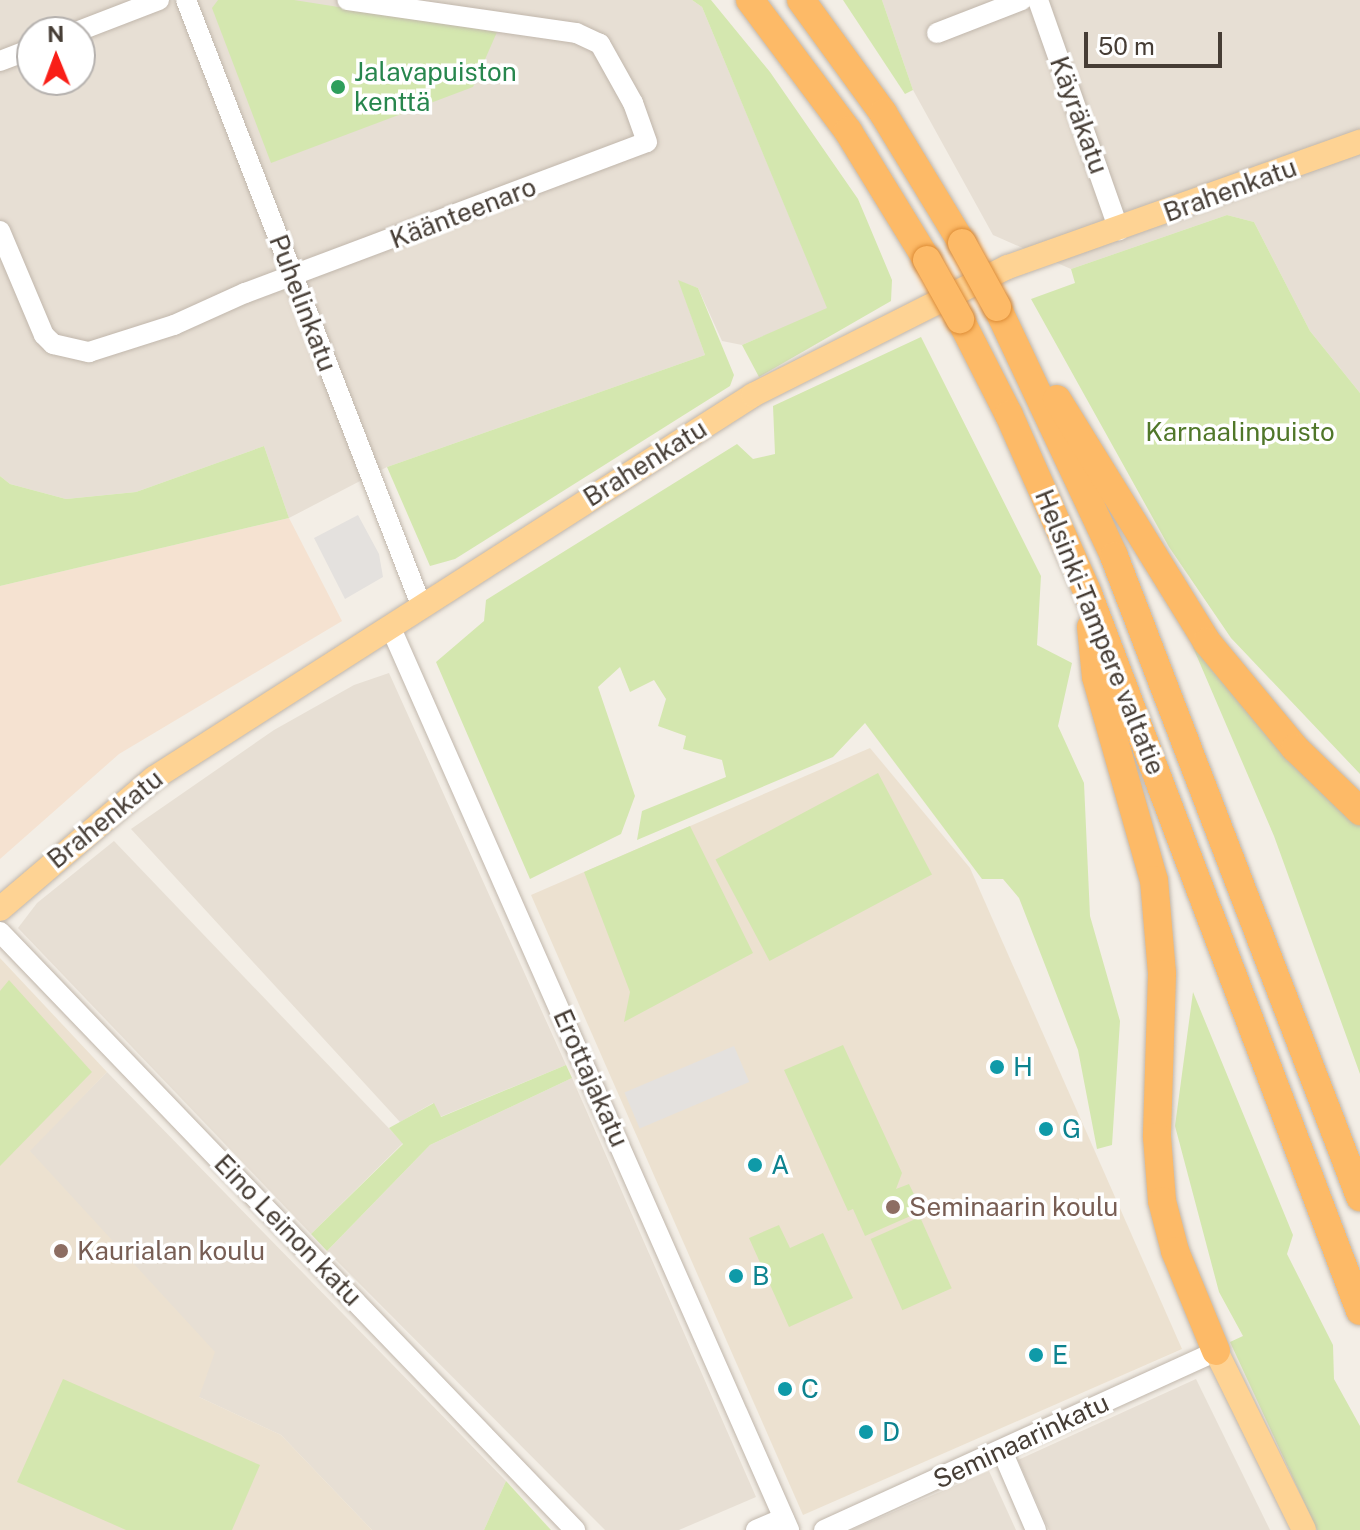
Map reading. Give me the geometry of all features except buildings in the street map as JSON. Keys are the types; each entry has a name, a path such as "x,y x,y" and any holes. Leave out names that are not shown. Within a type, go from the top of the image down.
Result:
{"highway":[{"name":"Helsinki-Tampere valtatie","path":"750,0 848,131 927,260 1009,415 1087,591 1360,1311"},
{"name":"Helsinki-Tampere valtatie","path":"801,0 883,113 962,243 1017,343 1161,674 1360,1197"},
{"path":"1017,343 1078,429 1207,642 1295,748 1360,811"},
{"path":"1087,591 1096,677 1154,880 1162,974 1157,1137 1162,1201 1175,1251 1216,1351"}],"main road":[{"name":"Brahenkatu","path":"0,909 154,778 753,395 1008,267 1360,142"},
{"path":"1216,1351 1304,1530"}],"street":[{"path":"96,24 159,0"},
{"name":"Puhelinkatu","path":"186,0 421,605"},
{"name":"Käänteenaro","path":"0,231 44,335 75,351 135,339 647,142 615,66 600,44 588,39 347,0"},
{"path":"937,33 1022,0"},
{"name":"Käyräkatu","path":"1038,0 1119,230"},
{"name":"Erottajakatu","path":"390,626 787,1524"},
{"name":"Eino Leinon katu","path":"0,932 575,1530"},
{"name":"Seminaarinkatu","path":"824,1530 1216,1351"},
{"path":"1002,1451 1036,1530"},
{"path":"756,1530 787,1524"}],"shaded area":[{"path":"0,0 692,0 702,7 828,309 742,345 722,341 698,288 679,281 705,355 387,467 289,518 264,446 136,492 66,499 10,484 0,476"},
{"path":"882,0 1360,0 1360,393 1310,331 1254,222 1227,215 1071,269 993,235 913,90"},
{"path":"358,515 379,554 383,577 345,599 314,538"},
{"path":"289,518 342,621 119,754 0,859 0,586"},
{"path":"389,673 566,1065 440,1117 433,1103 400,1122 131,829 274,730 354,685"},
{"name":"Seminaarin koulu","path":"870,748 970,868 1182,1349 803,1515 531,895"},
{"path":"114,841 403,1143 311,1234 18,928 37,903"},
{"name":"Kaurialan koulu","path":"0,958 107,1072 30,1151 215,1352 199,1397 281,1435 372,1530 0,1530"},
{"path":"734,1046 749,1082 640,1128 624,1092"},
{"path":"107,1072 506,1481 484,1530 372,1530 281,1435 199,1397 29,1150"},
{"path":"572,1078 756,1497 679,1530 605,1530 327,1251 430,1145"},
{"path":"1196,1379 1270,1530 1049,1530 1018,1460"},
{"path":"989,1471 1016,1530 851,1530"}],"green space":[{"path":"218,0 294,0 497,32 473,87 271,163 212,8"},
{"path":"692,0 711,0 770,72 858,199 892,280 891,301 759,377 742,345 827,308 702,7"},
{"path":"843,0 882,0 913,90 905,94"},
{"name":"Karnaalinpuisto","path":"1227,215 1254,222 1310,331 1360,393 1360,774 1231,638 1169,547 1031,299 1075,283 1071,269"},
{"path":"678,280 698,288 734,375 730,386 455,559 430,566 387,467 705,355"},
{"path":"921,337 1041,576 1037,645 1072,663 1058,726 1084,783 1090,916 1120,1021 1112,1145 1097,1149 1078,1050 1019,898 1003,879 982,879 865,723 833,757 637,840 642,811 726,777 722,760 683,749 686,736 658,726 666,699 654,680 630,692 620,667 598,687 635,796 621,834 530,879 436,662 484,621 486,600 737,444 753,459 775,454 773,406"},
{"path":"264,446 289,518 0,586 0,476 10,484 66,499 136,492"},
{"path":"1189,638 1360,824 1360,1074 1274,836"},
{"path":"878,773 932,875 770,961 716,859"},
{"path":"690,826 753,953 624,1022 630,992 584,872"},
{"path":"9,980 92,1072 0,1166 0,991"},
{"path":"1193,992 1293,1235 1287,1254 1333,1345 1334,1379 1360,1426 1360,1530 1317,1530 1230,1342 1243,1336 1219,1292 1175,1126"},
{"path":"843,1045 902,1173 896,1189 909,1184 922,1211 865,1236 853,1209 848,1211 784,1070"},
{"path":"566,1065 572,1078 430,1145 327,1251 311,1234 403,1144 389,1128 434,1103 441,1117"},
{"path":"920,1217 952,1288 902,1310 871,1239"},
{"path":"779,1225 790,1248 823,1233 853,1298 789,1327 749,1238"},
{"path":"63,1379 260,1465 232,1530 126,1530 17,1482"},
{"path":"506,1481 551,1530 484,1530"}],"place":[{"name":"Jalavapuiston kenttä","path":"338,87"},
{"name":"H","path":"997,1067"},
{"name":"G","path":"1046,1129"},
{"name":"A","path":"755,1165"},
{"name":"Seminaarin koulu","path":"893,1207"},
{"name":"Kaurialan koulu","path":"61,1251"},
{"name":"B","path":"736,1276"},
{"name":"E","path":"1036,1355"},
{"name":"C","path":"785,1389"},
{"name":"D","path":"866,1432"}]}
